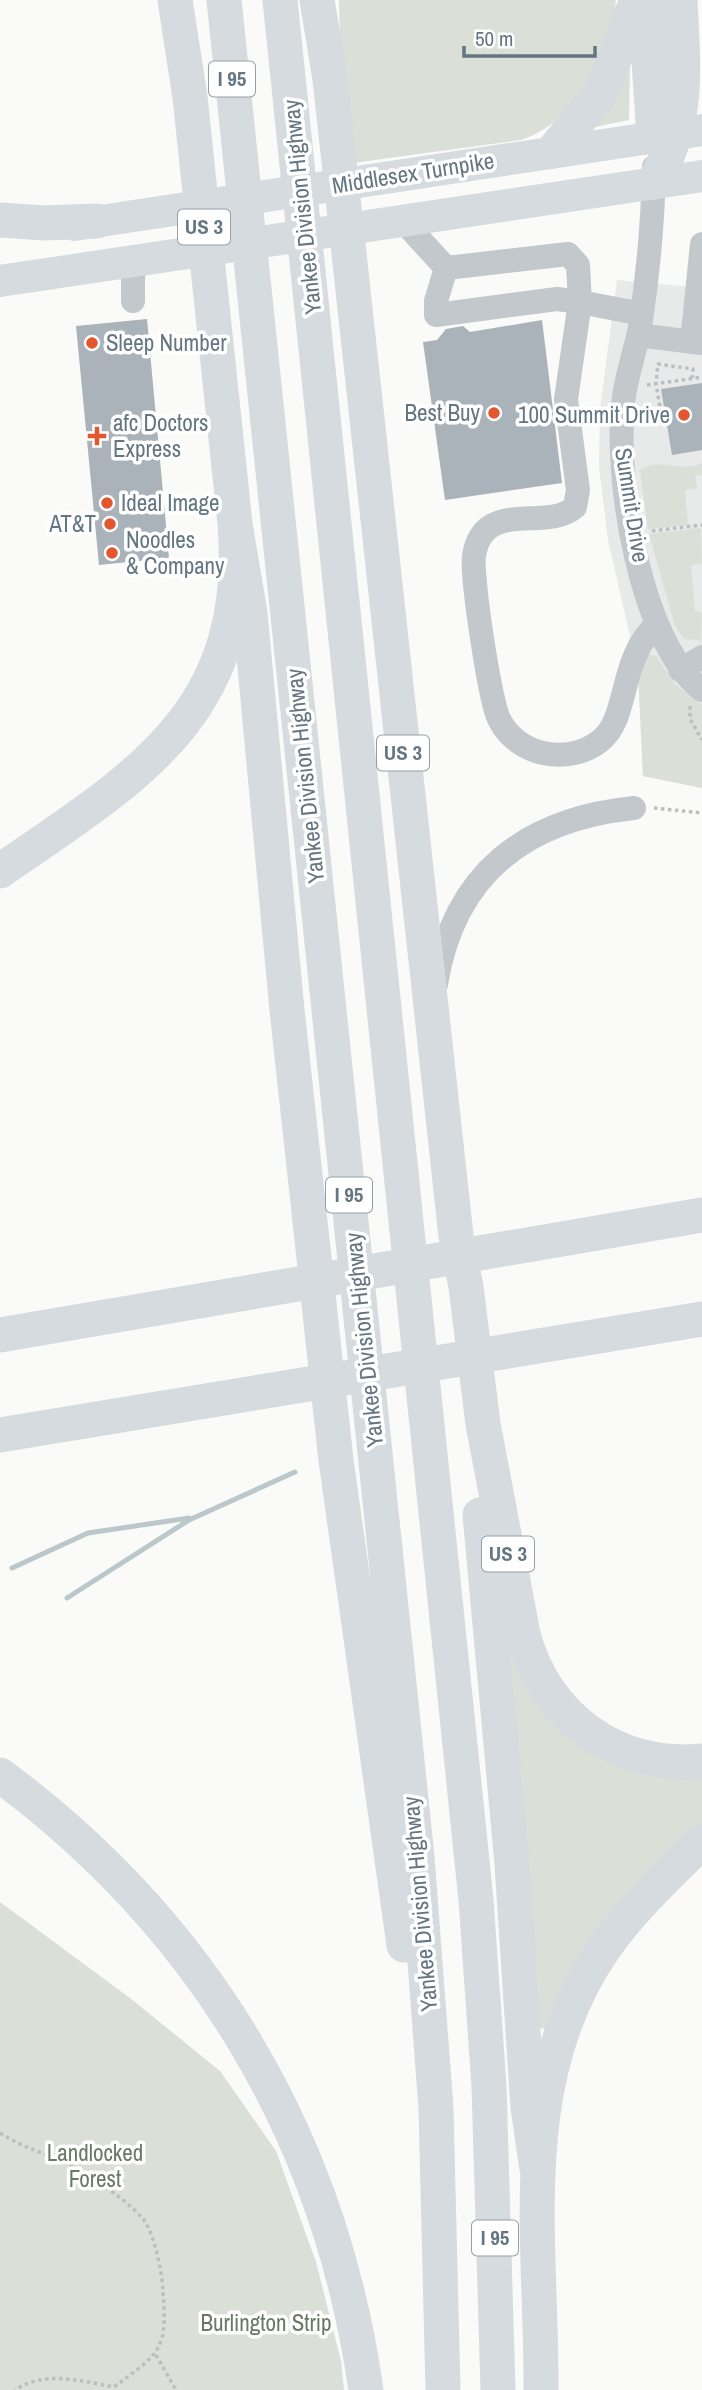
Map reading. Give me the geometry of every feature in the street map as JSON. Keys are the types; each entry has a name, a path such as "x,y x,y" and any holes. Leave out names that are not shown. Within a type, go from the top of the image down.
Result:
{"highway":[{"path":"175,0 190,97"},
{"name":"US 3","path":"0,871 136,775 172,738 193,710 215,670 232,618 237,575 235,524 190,97 191,56 185,0"},
{"name":"Yankee Division Highway","path":"224,0 407,1749 436,2108 443,2390"},
{"name":"Yankee Division Highway","path":"280,0 463,1764 489,2086 498,2390"},
{"name":"US 3","path":"317,0 330,79 456,1236 466,1287 484,1424 523,1634 533,1666 565,1713 606,1744 654,1760 702,1761"},
{"path":"329,0 330,79"},
{"path":"553,151 601,93 637,0"},
{"path":"645,0 678,133"},
{"path":"654,182 671,154 678,133 683,88 680,0"},
{"path":"698,0 702,12"},
{"path":"0,220 44,223 97,221"},
{"path":"235,524 250,613 287,1010 343,1511 397,1905 436,2108"},
{"path":"0,1335 702,1215"},
{"path":"456,1236 456,1286 504,1768 528,2107 537,2169"},
{"path":"0,1435 702,1319"},
{"path":"0,1775 76,1835 144,1903 208,1983 258,2062 301,2149 328,2221 351,2300 366,2390"},
{"path":"541,2390 537,2169 539,2126 550,2068 577,1994 614,1935 702,1841"}],"main road":[{"name":"Middlesex Turnpike","path":"0,237 678,133"},
{"name":"Middlesex Turnpike","path":"0,281 702,176"}],"street":[{"name":"Summit Drive","path":"654,182 640,324 624,395 622,459 635,541 657,624 680,670 697,696"},
{"path":"403,222 446,268"},
{"path":"446,268 436,301 436,315 557,299 580,302 697,342 702,244"},
{"path":"446,268 569,254 578,265 580,302 566,399 578,490 575,507 564,513 496,524 484,532 474,556 474,575 493,697 500,722 519,742 544,754 573,754 594,745 606,735 614,722 636,647 657,624"},
{"path":"134,301 133,276 137,260"},
{"path":"680,670 702,657"},
{"path":"433,1023 437,976 449,933 467,898 490,870 516,846 552,825 593,813 634,808"},
{"path":"612,1231 702,1202"}],"path":[{"path":"661,414 656,384 658,364 692,369 692,378"},
{"path":"641,386 702,377"},
{"path":"652,531 702,525"},
{"path":"697,696 689,715 702,740"},
{"path":"634,808 702,813"},
{"path":"0,2133 26,2149 67,2163 111,2190 146,2224 162,2281 166,2324 156,2355 114,2387 66,2379 32,2379 15,2390"},
{"path":"156,2355 176,2390"}],"shaded area":[{"path":"617,280 702,288 702,788 643,776 638,671 608,540 599,467 600,409"}],"green space":[{"path":"339,0 616,0 607,43 588,84 559,118 541,131 521,140 353,163 340,39"},
{"path":"630,63 629,120 595,127"},
{"path":"702,463 702,475 695,476 697,488 685,490 688,525 648,529 640,470 655,465 686,467"},
{"path":"701,528 702,564 691,565 695,611 702,613 701,644 699,640 684,639 675,626 649,534"},
{"path":"646,654 656,656 675,684 702,705 702,788 643,776 638,671"},
{"path":"502,1594 538,1695 702,1772 702,1824 545,2029 539,2028"},
{"path":"0,1902 130,1998 220,2071 276,2151 316,2262 341,2361 344,2390 0,2390"}],"building":[{"path":"147,319 169,558 99,565 76,326"},
{"name":"Best Buy","path":"542,320 562,483 445,500 423,342 437,340 446,329 463,326 470,332"},
{"name":"100 Summit Drive","path":"702,383 702,450 672,455 661,389"}],"waterway":[{"path":"67,1598 189,1520 295,1472"},
{"path":"12,1568 88,1533 189,1518"}],"place":[{"name":"Sleep Number","path":"92,343"},
{"name":"Best Buy","path":"494,413"},
{"name":"100 Summit Drive","path":"684,415"},
{"name":"afc Doctors Express","path":"97,436"},
{"name":"Ideal Image","path":"107,503"},
{"name":"AT&T","path":"110,524"},
{"name":"Noodles & Company","path":"112,553"}],"park label":[{"name":"Landlocked Forest","path":"95,2166"},
{"name":"Burlington Strip","path":"266,2323"}]}
